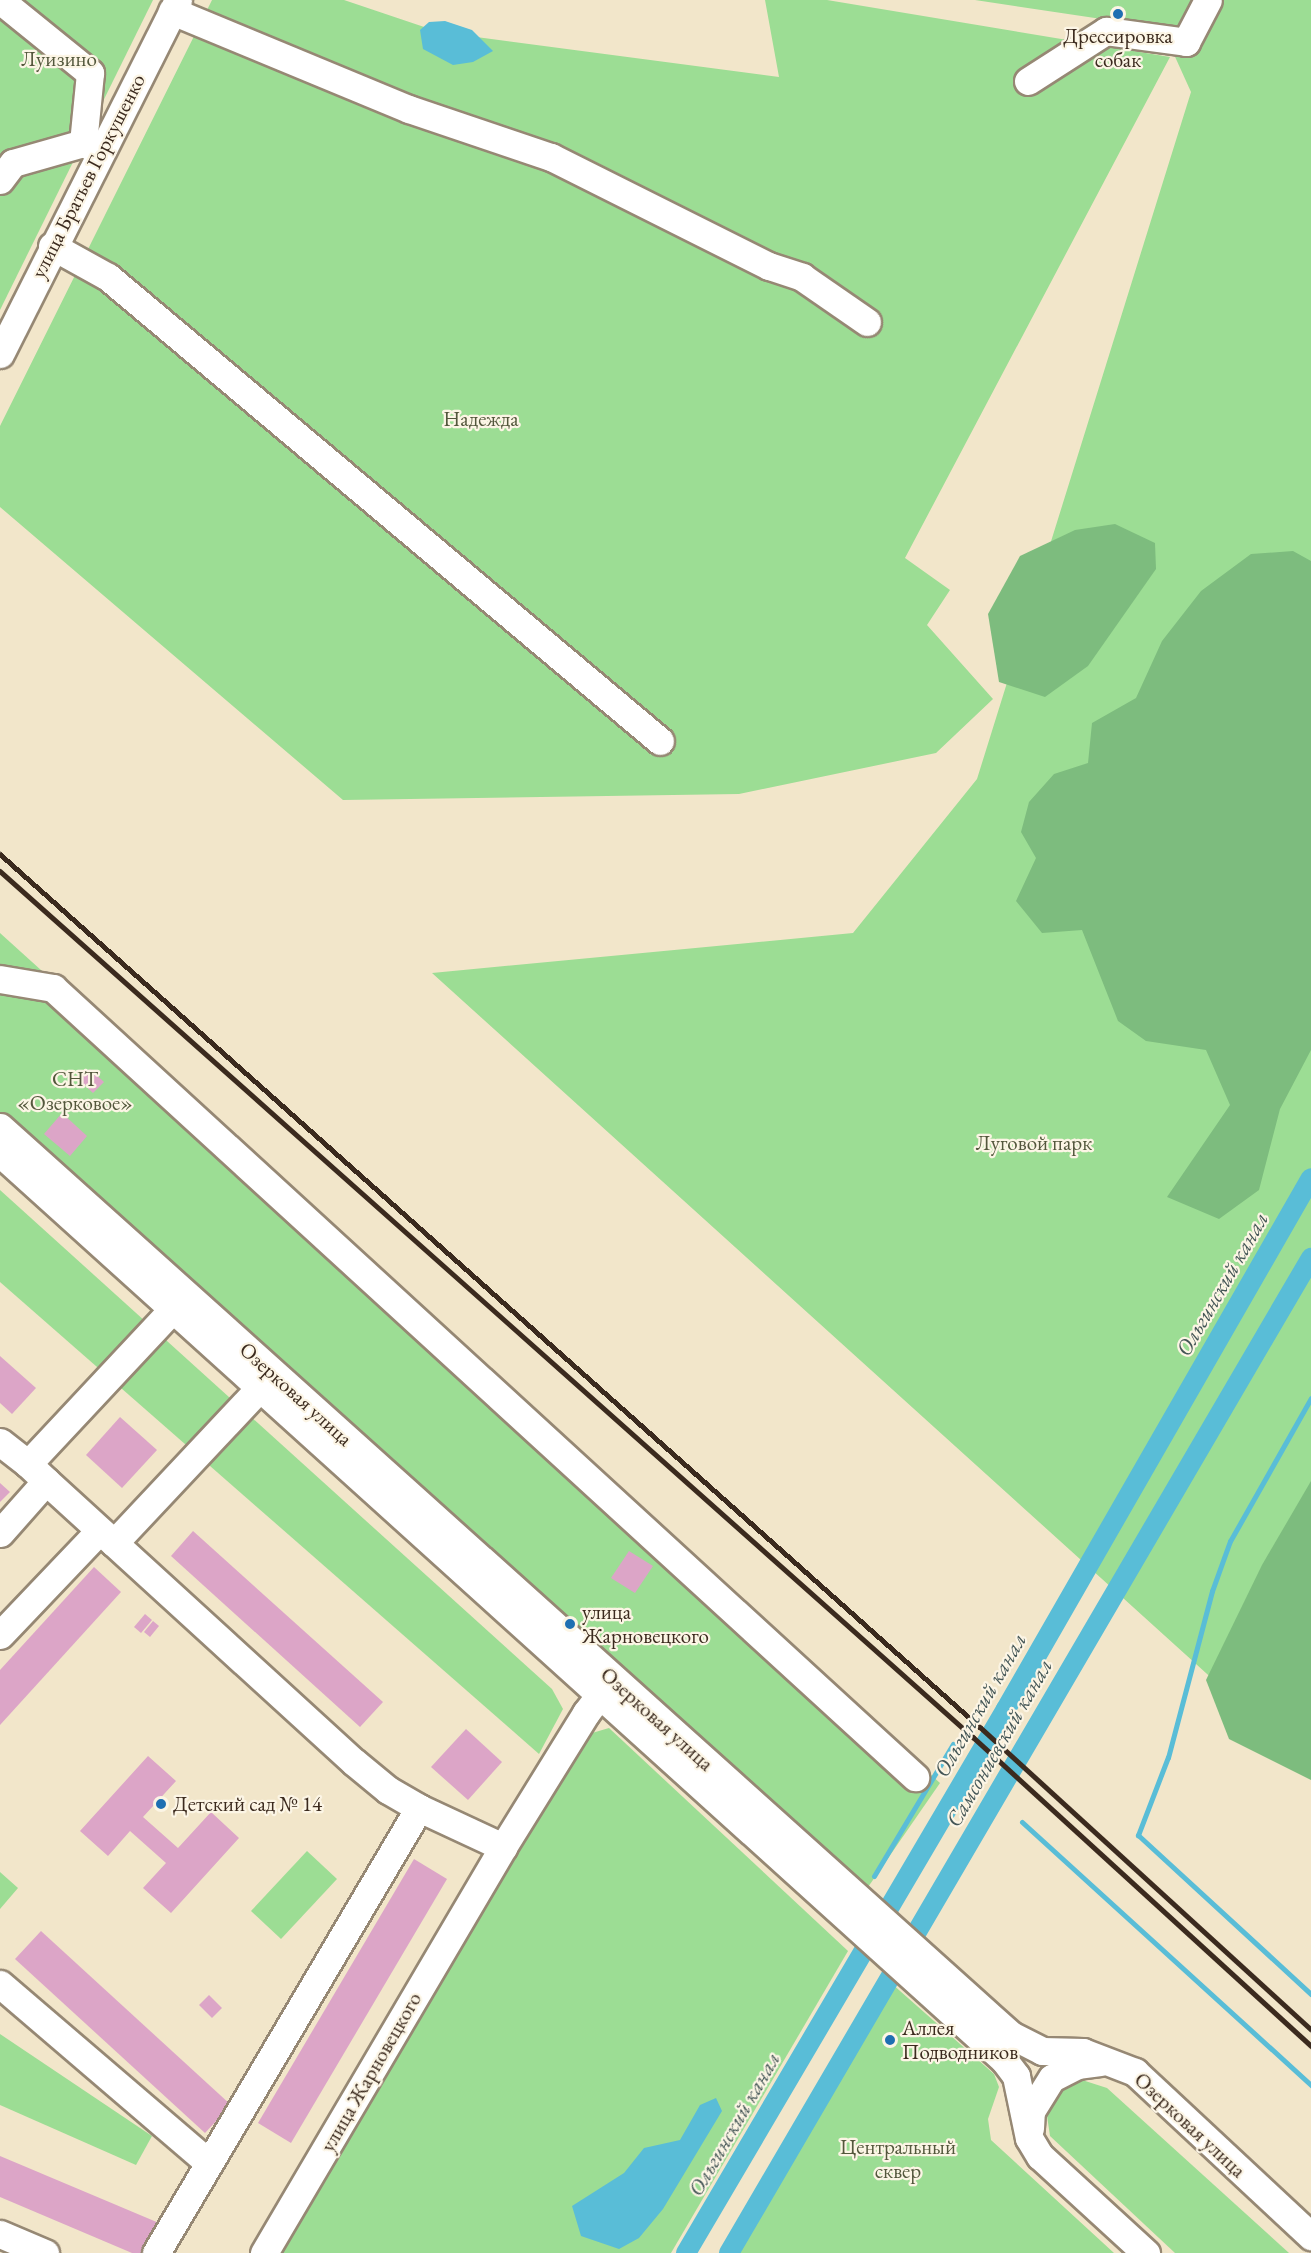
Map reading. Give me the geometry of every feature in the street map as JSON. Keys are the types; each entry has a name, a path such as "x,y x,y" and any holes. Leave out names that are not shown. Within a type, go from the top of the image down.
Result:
{"street":[{"path":"0,0 90,73 92,147 4,166"},
{"path":"1028,81 1106,31 1186,42 1208,0"},
{"path":"175,6 409,109 551,157 769,266 802,277 867,322"},
{"name":"улица Братьев Горкушенко","path":"0,354 52,246 92,147 175,6"},
{"path":"52,246 108,277 660,741"},
{"path":"0,979 53,988 915,1777"},
{"name":"Озерковая улица","path":"0,1127 179,1302 925,1974 1010,2066 1020,2087 1029,2138 1040,2156 1146,2253"},
{"name":"Озерковая улица","path":"0,1153 179,1302"},
{"path":"0,1533 37,1473 179,1302"},
{"path":"0,1635 107,1537 266,1381"},
{"path":"0,1442 37,1473 354,1762 388,1790 420,1808 503,1847"},
{"name":"улица Жарновецкого","path":"264,2253 503,1847 607,1686"},
{"path":"156,2253 420,1808"},
{"name":"Озерковая улица","path":"925,1974 1032,2049 1053,2053 1083,2052 1116,2063 1150,2083 1311,2236"},
{"path":"0,1984 209,2163"},
{"path":"1029,2138 1031,2111 1052,2078 1092,2062 1116,2063"},
{"path":"0,2234 45,2253"}],"green space":[{"name":"Луизино","path":"0,0 153,0 0,310"},
{"name":"Надежда","path":"212,0 344,0 439,32 779,77 765,0 827,0 1170,57 905,558 950,590 927,625 993,699 936,753 739,794 343,800 0,507 0,426"},
{"name":"Луговой парк","path":"975,0 1311,0 1311,1768 432,973 853,933 977,779 1191,92 1162,28"},
{"path":"1115,524 1155,543 1156,569 1088,666 1045,697 999,682 988,614 1020,556 1075,530"},
{"path":"1293,551 1311,561 1311,1050 1280,1109 1259,1190 1219,1219 1167,1197 1230,1105 1206,1050 1146,1041 1118,1021 1082,930 1042,933 1016,901 1036,858 1021,832 1029,802 1054,774 1088,763 1092,723 1136,698 1162,641 1201,591 1251,554"},
{"name":"СНТ «Озерковое»","path":"0,933 940,1783 866,1890 0,1115"},
{"path":"0,1190 552,1689 563,1709 539,1754 0,1282"},
{"path":"1311,1481 1311,1780 1229,1739 1206,1680 1262,1565"},
{"path":"609,1728 848,1951 671,2253 279,2253 582,1736"},
{"path":"307,1851 337,1879 281,1939 251,1911"},
{"path":"0,1872 18,1888 0,1909"},
{"name":"Центральный сквер","path":"891,1983 994,2074 999,2087 988,2119 991,2140 1114,2253 734,2253"},
{"path":"0,2034 152,2136 136,2165 0,2105"},
{"path":"1079,2079 1107,2088 1289,2253 1175,2253 1050,2136 1046,2109 1052,2097 1065,2084"}],"water":[{"path":"445,21 472,30 493,51 473,62 453,65 423,49 420,30 429,22"},
{"path":"716,2098 722,2111 663,2209 639,2238 619,2249 581,2236 572,2206 624,2173 644,2148 680,2140 700,2105"}],"building":[{"path":"90,1069 104,1082 93,1093 79,1080"},
{"path":"62,1113 87,1136 70,1156 44,1134"},
{"path":"0,1356 36,1388 12,1414 0,1403"},
{"path":"120,1417 157,1450 122,1488 86,1455"},
{"path":"0,1483 10,1492 0,1502"},
{"path":"193,1531 383,1702 360,1727 171,1556"},
{"path":"629,1551 653,1566 635,1593 611,1578"},
{"path":"94,1567 121,1592 0,1725 0,1670"},
{"path":"145,1614 152,1620 141,1633 134,1627"},
{"path":"153,1621 159,1626 150,1637 144,1632"},
{"path":"466,1729 502,1762 468,1800 431,1767"},
{"path":"148,1756 176,1781 143,1817 178,1848 211,1812 239,1838 171,1913 143,1888 166,1863 130,1831 108,1856 80,1831"},
{"path":"414,1859 447,1879 291,2143 258,2123"},
{"path":"41,1931 231,2105 205,2133 15,1959"},
{"path":"209,1995 222,2008 212,2018 199,2005"},
{"path":"0,2156 159,2223 147,2253 132,2253 0,2197"}],"waterway":[{"name":"Ольгинский канал","path":"686,2253 1006,1709 1311,1178"},
{"name":"Самсониевский канал","path":"729,2253 1311,1258"},
{"path":"1311,1398 1230,1541 1212,1591 1168,1757 1138,1835 1311,1994"},
{"path":"874,1876 953,1744"},
{"path":"1022,1822 1311,2085"}],"railway":[{"path":"0,854 980,1727 1311,2029"},
{"path":"0,871 973,1737 1311,2046"}],"place":[{"name":"Дрессировка собак","path":"1118,14"},
{"name":"улица Жарновецкого","path":"570,1624"},
{"name":"Детский сад № 14","path":"161,1804"},
{"name":"Аллея Подводников","path":"890,2040"}]}
